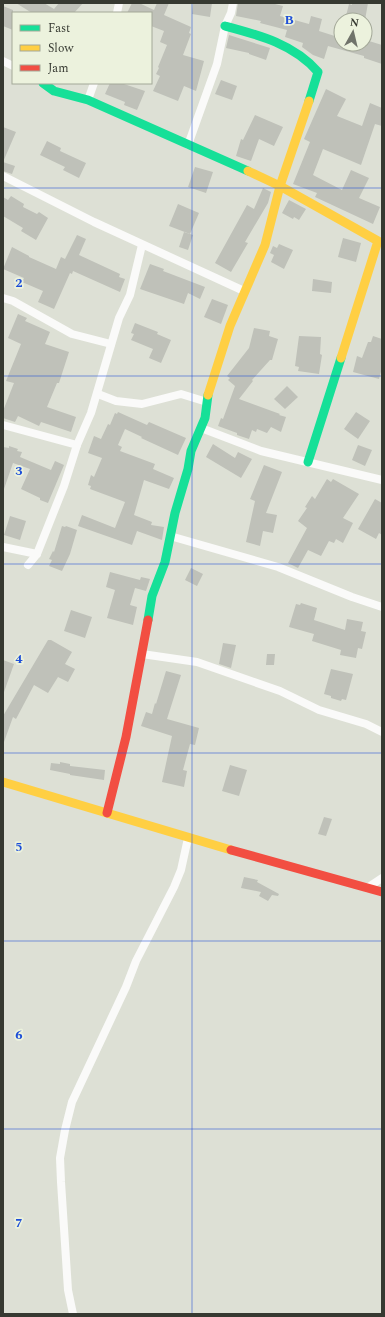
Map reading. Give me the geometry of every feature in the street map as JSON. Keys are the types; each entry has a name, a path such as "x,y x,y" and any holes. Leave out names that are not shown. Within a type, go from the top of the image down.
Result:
{"street":[{"path":"188,145 217,64 225,26 231,13 233,3"},
{"path":"107,814 126,737 152,596 165,562 175,513 188,469 191,451 205,418 209,390 230,326 265,245 280,186 318,72 312,63 290,49 264,37 225,26"},
{"path":"3,61 12,66"},
{"path":"45,84 54,90 88,100 280,186 378,241 374,258 308,462"},
{"path":"88,100 94,84"},
{"path":"3,176 142,245 244,291"},
{"path":"28,565 37,554 64,486 77,445 91,414 119,318 130,296 142,245"},
{"path":"3,298 12,301 72,334 112,344"},
{"path":"98,394 116,400 142,404 159,398 181,394 207,402"},
{"path":"3,425 77,445"},
{"path":"201,428 261,451 382,480"},
{"path":"170,536 278,567 352,597 382,607"},
{"path":"3,547 37,554"},
{"path":"142,654 196,662 280,691 320,710 366,724 382,732"},
{"path":"3,782 188,838 382,892"},
{"path":"73,1314 68,1290 61,1182 60,1158 65,1130 72,1102 126,987 136,961 174,887 181,870 188,838"},
{"path":"367,888 382,878"}],"building":[{"path":"16,3 44,3 54,9 59,3 83,3 75,12 30,12"},
{"path":"132,3 139,3 154,10 157,3 169,3 164,15 191,27 189,33 191,34 183,55 204,61 196,91 184,86 178,101 153,91 160,76 156,74 167,45 160,42 164,31 152,26 152,12 128,12"},
{"path":"193,3 212,3 210,17 192,14"},
{"path":"238,3 271,3 283,6 280,16 309,24 311,16 322,19 319,31 333,35 333,47 328,46 324,59 313,55 302,47 303,43 285,37 287,30 260,23 261,21 236,16"},
{"path":"352,3 368,3 366,12 347,12 349,4 352,5"},
{"path":"3,6 13,10 13,12 12,30 3,26"},
{"path":"229,35 270,48 266,60 249,53 226,48"},
{"path":"373,42 382,45 382,64 364,58 364,56 350,52 373,52"},
{"path":"221,80 237,86 232,100 215,94"},
{"path":"110,84 124,84 145,91 137,110 124,105 125,102 105,94"},
{"path":"326,89 346,99 337,116 362,126 370,103 382,108 382,126 375,124 361,165 323,149 313,175 342,190 351,170 369,178 359,198 380,207 373,224 315,197 317,193 293,184 310,142 304,139"},
{"path":"255,115 283,127 274,146 259,139 251,161 236,156 241,139 243,140"},
{"path":"3,127 16,132 3,162"},
{"path":"47,141 61,148 60,151 86,163 79,178 63,170 65,167 40,155"},
{"path":"3,162 15,166 12,174 3,171"},
{"path":"195,167 213,172 206,193 188,187"},
{"path":"263,188 271,192 268,203 245,242 248,243 231,272 215,263 247,205 254,209"},
{"path":"11,196 24,204 23,207 37,214 39,212 48,218 36,240 21,231 23,228 3,216 3,197 8,200"},
{"path":"289,200 306,209 299,220 294,217 293,219 282,213"},
{"path":"178,204 199,213 190,234 169,226"},
{"path":"184,232 193,235 188,250 179,247"},
{"path":"77,235 86,239 79,255 120,274 119,277 125,279 120,292 73,271 72,274 70,273 54,309 38,302 43,291 22,282 24,278 3,269 12,247 29,257 56,269 61,257 65,259"},
{"path":"343,238 361,243 356,262 338,257"},
{"path":"279,244 293,250 284,269 271,262 274,255 270,253 273,246 277,248"},
{"path":"150,264 164,269 163,271 205,287 200,299 188,293 184,304 140,289"},
{"path":"313,279 332,282 331,293 312,291"},
{"path":"212,299 228,305 221,324 204,317"},
{"path":"18,314 27,318 25,321 50,332 45,344 69,352 59,383 57,383 47,407 76,417 71,432 41,422 39,426 18,416 15,422 3,418 3,411 14,383 6,381 21,344 8,338"},
{"path":"135,323 158,332 157,334 171,340 161,363 149,358 153,349 131,340 134,334 131,333"},
{"path":"254,328 270,331 269,336 278,339 272,360 270,360 252,380 253,381 239,399 286,417 281,432 271,427 267,433 257,429 256,432 252,430 249,439 218,426 221,418 223,419 235,386 228,380 230,378 227,376 249,348"},
{"path":"299,336 321,337 320,354 322,355 319,374 298,371 299,367 295,366"},
{"path":"373,336 382,339 382,368 379,379 353,372 357,356 362,358 368,342 371,342"},
{"path":"287,386 298,397 285,409 274,399"},
{"path":"118,412 147,425 149,422 186,438 178,455 125,429 118,445 122,447 120,451 155,464 153,469 174,478 169,489 144,480 134,515 152,522 151,525 164,527 162,540 137,531 132,545 78,526 82,515 115,528 125,502 90,489 91,486 88,485 91,475 94,477 102,458 88,453 94,436 101,439 108,424 110,425 115,413 117,414"},
{"path":"356,412 370,421 358,439 344,429"},
{"path":"213,444 235,458 238,452 252,459 241,478 206,457"},
{"path":"358,445 372,450 365,466 352,460"},
{"path":"9,446 22,452 20,457 51,470 55,461 64,465 48,503 21,489 30,469 13,463 4,489 3,488 3,447 9,448"},
{"path":"264,465 282,472 266,513 277,515 273,533 263,531 260,546 246,542 255,501 250,499"},
{"path":"327,479 331,482 333,479 359,494 343,518 353,523 343,543 336,539 334,543 329,541 321,556 308,550 298,568 288,563 307,528 298,521 307,508 305,507 312,496 315,499"},
{"path":"375,499 382,503 382,535 379,533 376,539 358,529"},
{"path":"10,516 26,521 20,540 4,535"},
{"path":"62,526 77,530 70,554 62,571 49,566 52,560 49,559 53,551 54,552"},
{"path":"191,568 203,574 197,586 185,580"},
{"path":"110,572 140,580 141,577 150,579 146,591 135,588 130,605 137,607 133,625 107,618 115,590 106,587"},
{"path":"301,603 317,608 314,620 345,630 347,619 363,622 361,631 366,632 362,649 358,648 356,658 340,655 341,650 312,641 314,634 289,627 296,604 300,605"},
{"path":"71,610 92,617 85,638 64,631"},
{"path":"48,640 51,640 72,652 65,664 75,669 68,682 58,677 48,693 34,685 16,719 13,717 3,742 3,716"},
{"path":"223,643 236,645 231,668 219,664"},
{"path":"267,654 275,654 274,665 266,665"},
{"path":"3,660 14,664 4,692 3,691"},
{"path":"331,669 353,674 346,700 342,699 341,701 324,694"},
{"path":"166,671 181,675 167,719 199,728 195,745 190,744 183,770 187,771 184,787 162,782 172,736 141,726 146,712 152,714"},
{"path":"60,762 70,764 70,766 105,770 104,780 70,775 50,770 51,763 60,764"},
{"path":"230,765 247,770 239,796 222,791"},
{"path":"324,817 332,819 326,836 318,834"},
{"path":"244,877 258,880 257,882 279,894 278,896 272,895 268,901 259,896 261,892 241,888"}],"traffic: fast":[{"path":"225,26 275,42 298,54 309,62 318,72 309,101"},
{"path":"44,84 54,91 88,100 248,171"},
{"path":"308,462 341,358"},
{"path":"148,620 152,596 165,562 175,513 188,469 191,451 205,418 208,395"}],"traffic: slow":[{"path":"208,395 230,326 265,245 280,186 309,101"},
{"path":"248,171 280,186 378,241 341,358"},
{"path":"3,782 231,850"}],"traffic: jam":[{"path":"107,813 126,737 148,620"},
{"path":"231,850 382,892"}]}
